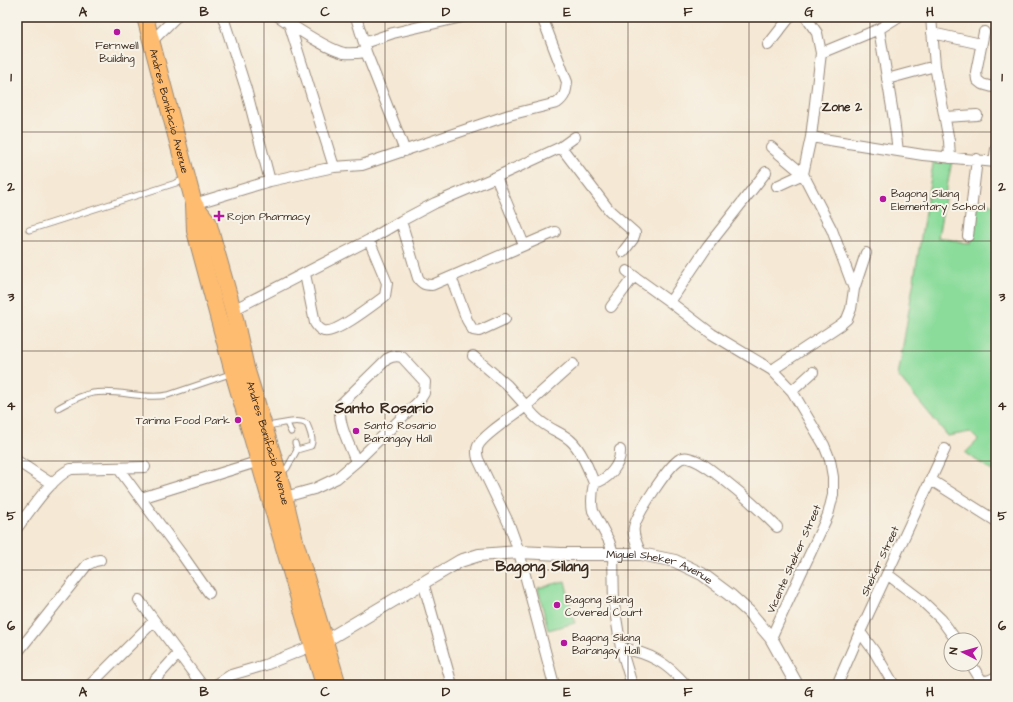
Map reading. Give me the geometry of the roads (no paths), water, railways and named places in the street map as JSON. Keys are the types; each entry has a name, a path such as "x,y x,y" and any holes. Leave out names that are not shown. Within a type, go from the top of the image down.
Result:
{"highway":[{"name":"Andres Bonifacio Avenue","path":"146,17 194,204 195,231 240,370 319,644 338,685"},
{"name":"Andres Bonifacio Avenue","path":"194,204 208,222 233,310 240,370 263,427 266,460 279,475 295,541 306,572 319,644 324,685"}],"street":[{"path":"152,41 176,17"},
{"path":"223,17 246,89 270,181"},
{"path":"279,17 338,51 353,53 365,47 376,38 442,19 462,17"},
{"path":"356,17 365,47 405,151"},
{"path":"194,204 270,181 334,167 362,165 509,115 557,103 563,99 566,92 567,82 542,17"},
{"path":"768,45 790,17"},
{"path":"803,174 812,137 821,53 817,33 806,17"},
{"path":"821,53 879,29 898,17"},
{"path":"931,17 935,66 945,117 950,158"},
{"path":"289,24 334,167"},
{"path":"879,29 898,151"},
{"path":"984,32 976,72 977,80 982,84 996,88"},
{"path":"932,33 981,44"},
{"path":"887,79 935,66"},
{"path":"945,117 977,115"},
{"path":"233,310 305,274 435,203 561,147 575,137"},
{"path":"812,137 898,151 995,162 996,149"},
{"path":"561,147 609,210 635,232 633,239 623,252"},
{"path":"771,147 803,174 832,230 854,289"},
{"path":"968,236 978,159"},
{"path":"670,302 707,247 766,172"},
{"path":"777,186 803,174"},
{"path":"496,177 524,245"},
{"path":"401,221 418,278 421,283 425,285 432,285 555,232"},
{"path":"305,274 315,323 319,329 333,331 385,296 387,283 369,240"},
{"path":"772,370 847,319 851,309 854,289 866,252"},
{"name":"Vicente Sheker Street","path":"611,307 630,274 712,334 772,370 792,391 824,445 830,460 833,477 833,495 828,515 771,638"},
{"path":"451,277 467,320 473,330 479,331 505,319"},
{"path":"285,497 314,489 337,478 356,462 419,401 424,392 425,382 402,357 392,356 387,359 341,404 339,411 340,419 356,462"},
{"path":"474,356 507,385 535,417 574,443 590,473 594,483 591,495 593,511 614,553 614,605 621,648 632,685"},
{"path":"554,685 519,552 509,524 478,459 477,452 478,446 484,439 526,406 573,364"},
{"path":"792,391 813,372"},
{"name":"Sheker Street","path":"838,685 860,632 945,449"},
{"path":"594,483 600,482 615,468 620,461 620,450"},
{"path":"641,554 634,536 637,518 672,466 680,459 687,457 705,466 737,489 777,527"},
{"path":"141,498 266,460"},
{"path":"17,461 52,484"},
{"path":"17,528 52,484 65,472 71,469 145,467"},
{"path":"118,468 209,593"},
{"path":"931,480 996,521"},
{"name":"Miguel Sheker Avenue","path":"319,644 460,561 479,555 519,552 561,554 641,554 675,561 702,574 730,595 749,612 771,638 797,685"},
{"path":"17,653 87,565 100,560"},
{"path":"887,574 920,599 941,619 950,632"},
{"path":"423,582 452,685"},
{"path":"139,600 202,685"},
{"path":"90,685 154,621"},
{"path":"860,632 894,685"},
{"path":"216,685 231,675 265,665 319,644"},
{"path":"621,648 638,651 660,661 686,685"},
{"path":"150,685 178,654"},
{"path":"976,672 981,680 988,681 996,677"}],"lane":[{"path":"29,230 176,183 187,177"},
{"path":"58,408 80,396 93,393 158,397 168,396 240,370"},
{"path":"263,427 299,422 307,424 312,443 311,446 297,450 287,468 279,475"},
{"path":"287,423 291,432"},
{"path":"295,443 297,450"}],"place":[{"name":"Fernwell Building","path":"117,32"},
{"name":"Bagong Silang Elementary School","path":"883,199"},
{"name":"Rojon Pharmacy","path":"219,216"},
{"name":"Tarima Food Park","path":"238,420"},
{"name":"Santo Rosario Barangay Hall","path":"356,431"},
{"name":"Bagong Silang Covered Court","path":"557,605"},
{"name":"Bagong Silang Barangay Hall","path":"564,643"}],"district":[{"name":"Zone 2","path":"842,107"},
{"name":"Santo Rosario","path":"384,408"},
{"name":"Bagong Silang","path":"542,566"}]}
